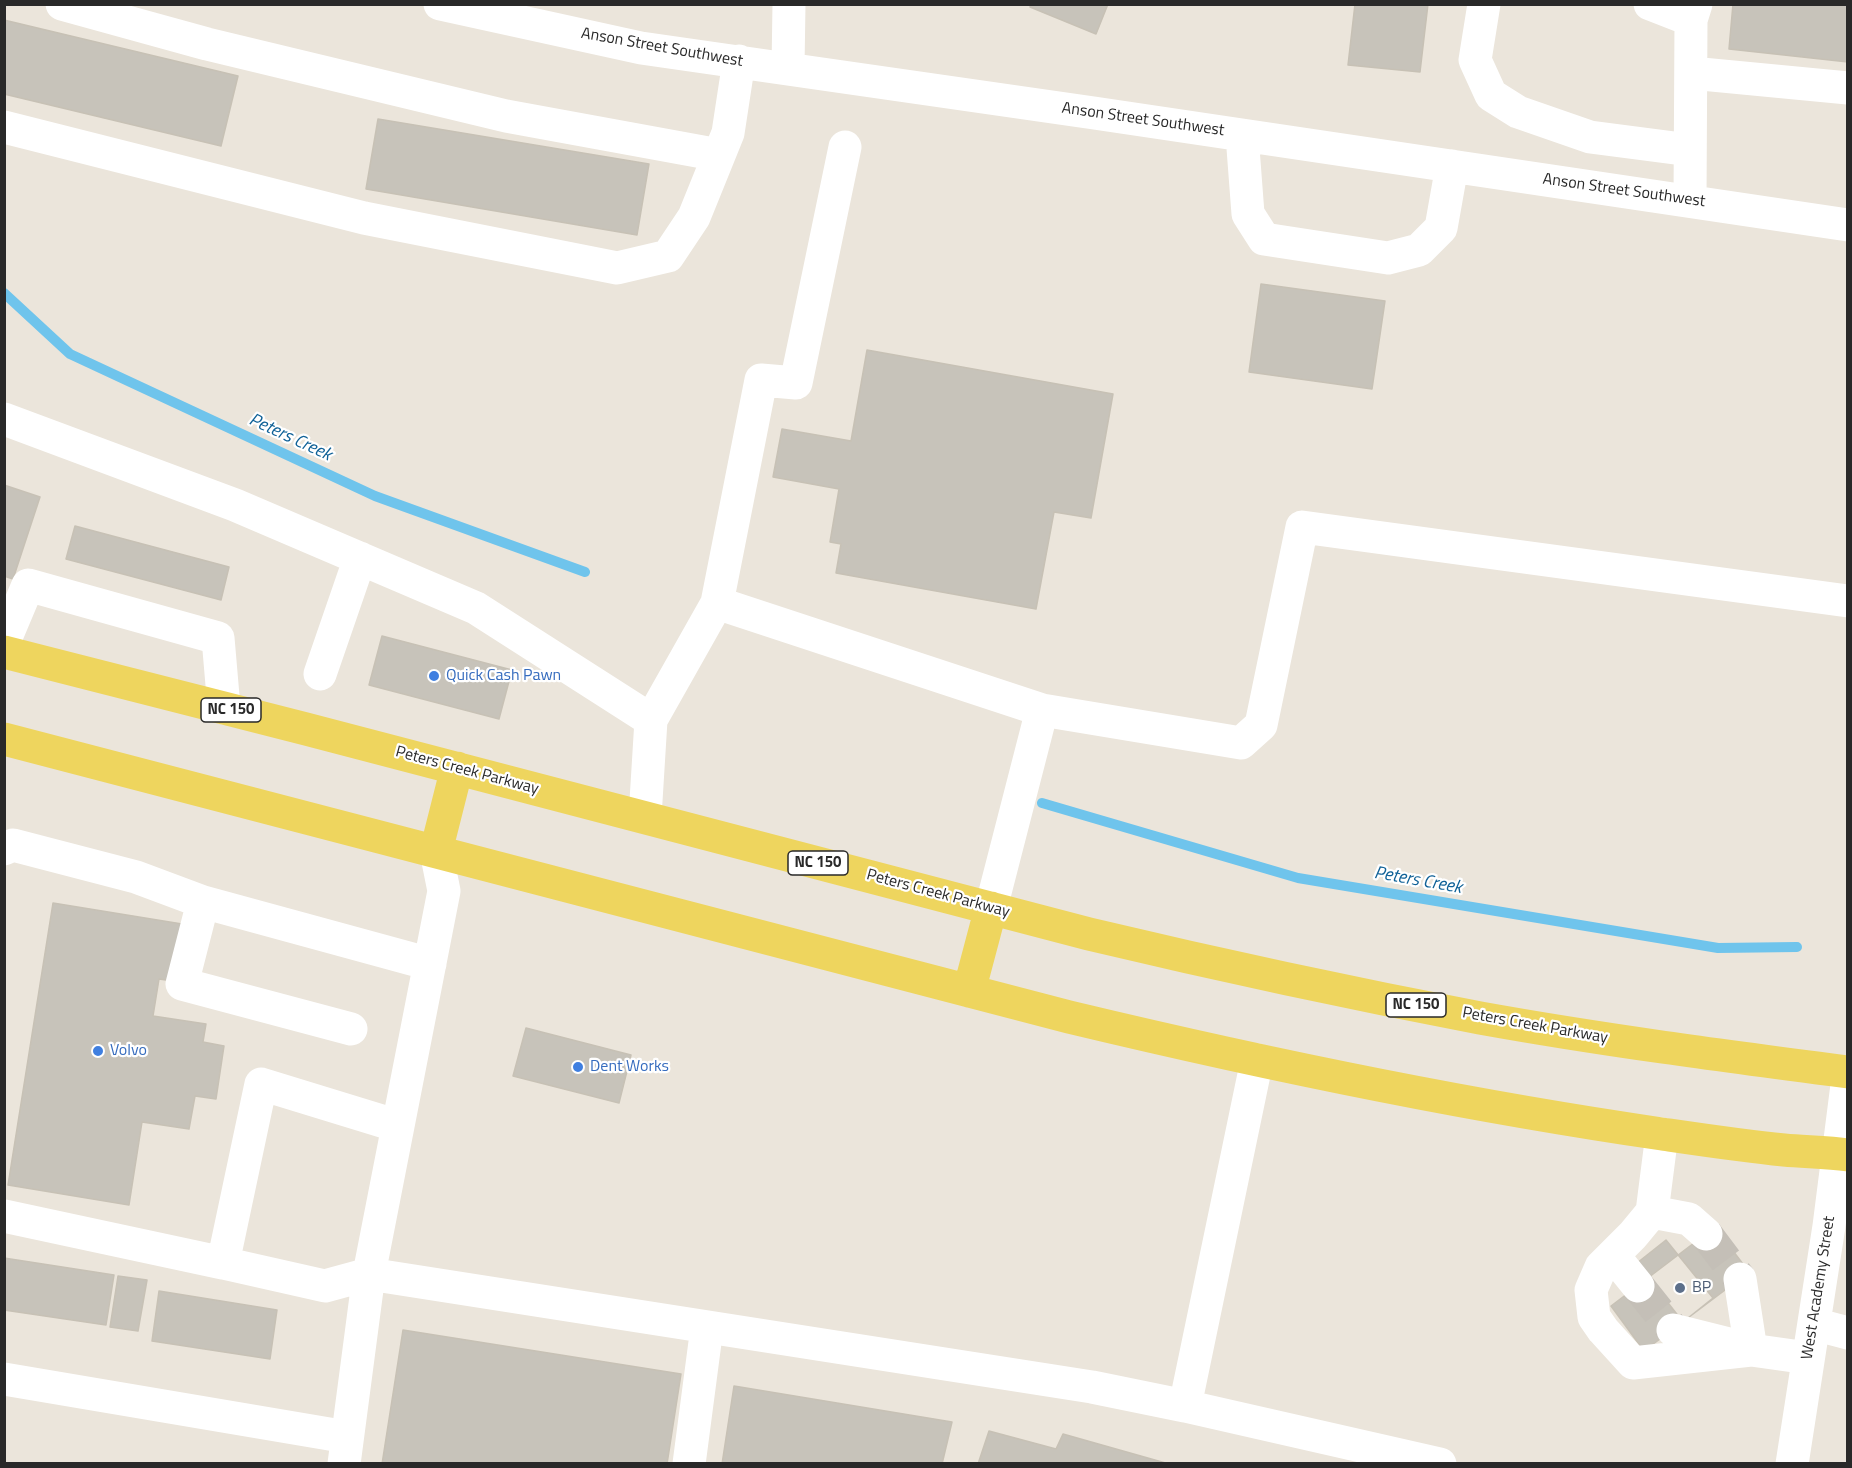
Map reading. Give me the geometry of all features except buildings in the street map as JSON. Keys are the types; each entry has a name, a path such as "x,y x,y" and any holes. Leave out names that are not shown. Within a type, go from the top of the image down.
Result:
{"main road":[{"name":"Peters Creek Parkway","path":"4,652 1182,956 1459,1014 1688,1051 1848,1072"},
{"path":"4,739 1163,1040 1466,1102 1662,1134 1843,1155"},
{"path":"436,851 457,768"},
{"path":"969,991 991,908"}],"street":[{"path":"62,4 207,44 506,116 719,155"},
{"name":"Anson Street Southwest","path":"440,4 641,48 1848,225"},
{"path":"788,68 789,4"},
{"path":"1484,4 1475,60 1491,94 1518,112 1590,137 1690,150"},
{"path":"1650,4 1693,12 1690,201"},
{"path":"4,127 364,218 617,268 668,256 694,217 728,132 739,62"},
{"path":"1691,73 1848,88"},
{"path":"1242,135 1248,214 1264,239 1388,258 1419,250 1441,228 1452,166"},
{"path":"645,817 651,720 717,603 761,380 796,383 845,147"},
{"path":"4,419 235,505 476,608 651,720"},
{"path":"717,603 1042,710 1241,743 1262,725 1302,527 1848,602"},
{"path":"320,674 360,558"},
{"path":"4,642 28,585 218,638 224,708"},
{"path":"991,908 1042,710"},
{"path":"4,849 13,845 136,877 203,902 430,964"},
{"path":"4,1379 346,1450 369,1274 444,891 436,851"},
{"path":"203,902 182,984 351,1029"},
{"path":"1185,1406 1257,1060"},
{"name":"West Academy Street","path":"1792,1464 1843,1155 1848,1077"},
{"path":"223,1263 261,1084 398,1126"},
{"path":"1662,1134 1652,1212 1633,1235 1600,1267 1591,1290 1594,1317 1633,1363 1751,1350"},
{"path":"1652,1212 1689,1219 1698,1240"},
{"path":"4,1216 325,1286 369,1274 1092,1387 1440,1464"},
{"path":"1613,1255 1638,1286"},
{"path":"1732,1285 1751,1350"},
{"path":"1814,1324 1848,1333"},
{"path":"689,1464 707,1327"},
{"path":"1673,1330 1751,1350 1808,1358"}],"waterway":[{"name":"Peters Creek","path":"4,293 70,354 375,496 585,572"},
{"name":"Peters Creek","path":"1042,803 1298,878 1718,948 1797,947"}],"tunnel":[{"path":"1706,1234 1740,1279"},
{"path":"1638,1286 1673,1330"}],"place":[{"name":"Quick Cash Pawn","path":"434,676"},
{"name":"Volvo","path":"98,1051"},
{"name":"Dent Works","path":"578,1067"},
{"name":"BP","path":"1680,1288"}]}
